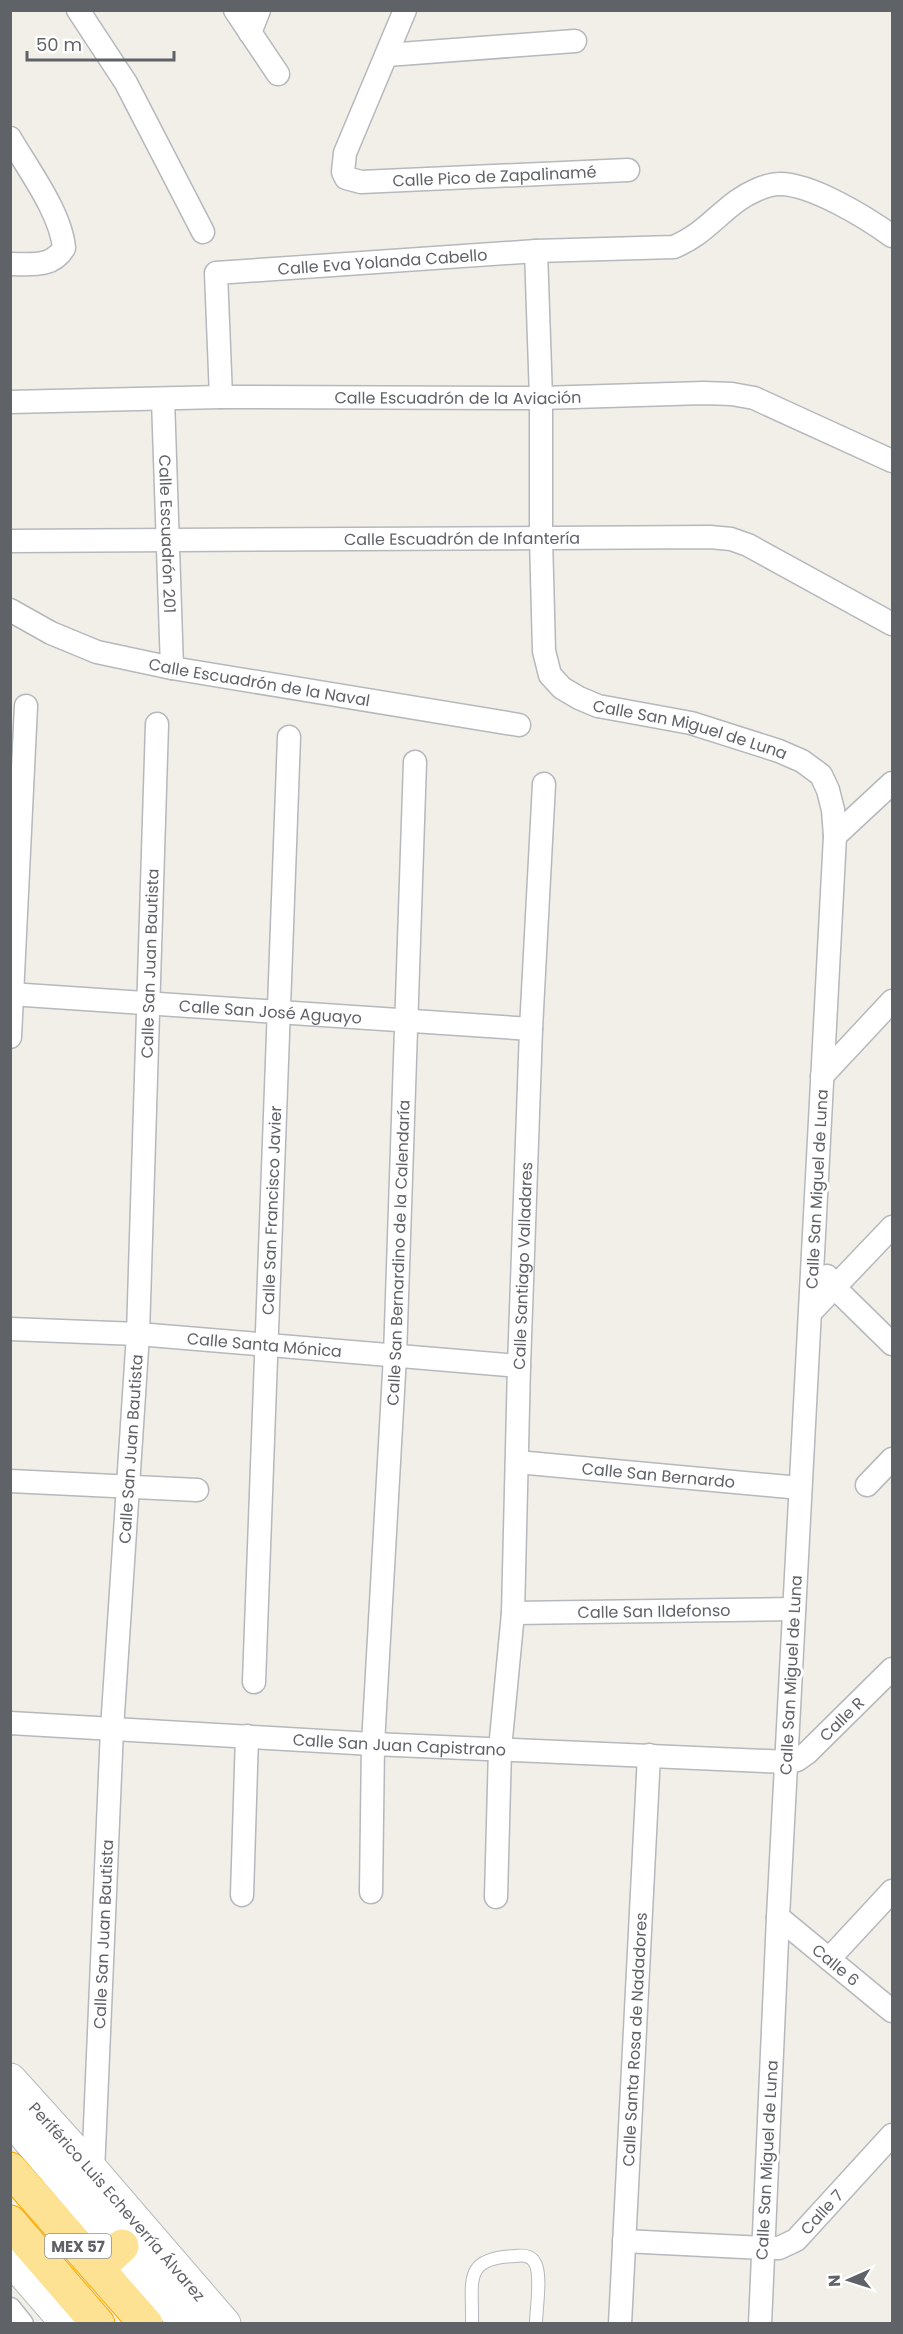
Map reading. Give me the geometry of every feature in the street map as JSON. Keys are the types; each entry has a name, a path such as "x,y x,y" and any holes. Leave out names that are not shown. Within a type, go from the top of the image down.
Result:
{"highway":[{"name":"MEX 57","path":"10,2169 146,2324"},
{"name":"MEX 57","path":"10,2222 98,2324"},
{"path":"98,2268 122,2246"}],"main road":[{"name":"Periférico Luis Echeverría Álvarez","path":"10,2080 224,2324"},
{"name":"Periférico Luis Echeverría Álvarez","path":"10,2117 187,2324"},
{"path":"10,2258 68,2324"}],"street":[{"path":"78,10 126,83 203,232"},
{"path":"235,10 278,74"},
{"path":"250,33 259,10"},
{"path":"405,10 387,55 575,41"},
{"name":"Calle Pico de Zapalinamé","path":"387,55 345,153 342,165 346,178 361,182 628,170"},
{"path":"10,138 57,218 63,232 64,248 53,261 42,264 10,264"},
{"name":"Calle Eva Yolanda Cabello","path":"221,397 216,273 536,251 674,247 693,239 738,200 769,186 780,184 797,186 831,200 873,222 892,236"},
{"name":"Calle San Miguel de Luna","path":"536,251 541,398 544,651 550,675 562,688 598,706 691,723 779,751 802,761 821,776 828,790 833,810 835,836 800,1488 788,1762 778,1917 760,2324"},
{"name":"Calle Escuadrón de la Aviación","path":"10,402 221,397 541,398 732,394 754,398 892,461"},
{"name":"Calle Escuadrón 201","path":"163,399 172,668"},
{"name":"Calle Escuadrón de Infantería","path":"10,541 582,539 674,536 731,539 806,574 892,624"},
{"name":"Calle Escuadrón de la Naval","path":"10,610 51,633 89,649 172,668 519,725"},
{"path":"10,1037 26,706"},
{"name":"Calle San Juan Bautista","path":"93,2172 112,1729 138,1334 157,724"},
{"name":"Calle San Francisco Javier","path":"254,1682 289,737"},
{"name":"Calle San Bernardino de la Calendaría","path":"371,1892 373,1743 395,1356 415,762"},
{"path":"835,836 892,783"},
{"name":"Calle Santiago Valladares","path":"496,1898 500,1749 513,1613 531,1029 544,784"},
{"name":"Calle San José Aguayo","path":"11,994 531,1029"},
{"path":"822,1076 892,1001"},
{"path":"811,1312 892,1227"},
{"path":"814,1258 835,1288 892,1344"},
{"name":"Calle Santa Mónica","path":"10,1329 138,1334 519,1366"},
{"path":"867,1485 892,1459"},
{"name":"Calle San Bernardo","path":"518,1462 800,1488"},
{"path":"10,1481 196,1490"},
{"name":"Calle San Ildefonso","path":"513,1613 794,1610"},
{"name":"Calle R","path":"788,1762 797,1760 807,1752 892,1669"},
{"name":"Calle San Juan Capistrano","path":"10,1723 373,1743 788,1762"},
{"path":"242,1895 247,1736"},
{"name":"Calle Santa Rosa de Nadadores","path":"620,2324 649,1755"},
{"path":"829,1959 892,1891"},
{"name":"Calle 6","path":"778,1917 892,2011"},
{"name":"Calle 7","path":"624,2241 779,2248 796,2240 892,2135"},
{"path":"10,2309 22,2324"}],"lane":[{"path":"472,2324 473,2282 479,2264 485,2260 523,2255 536,2264 538,2273 536,2324"}]}
